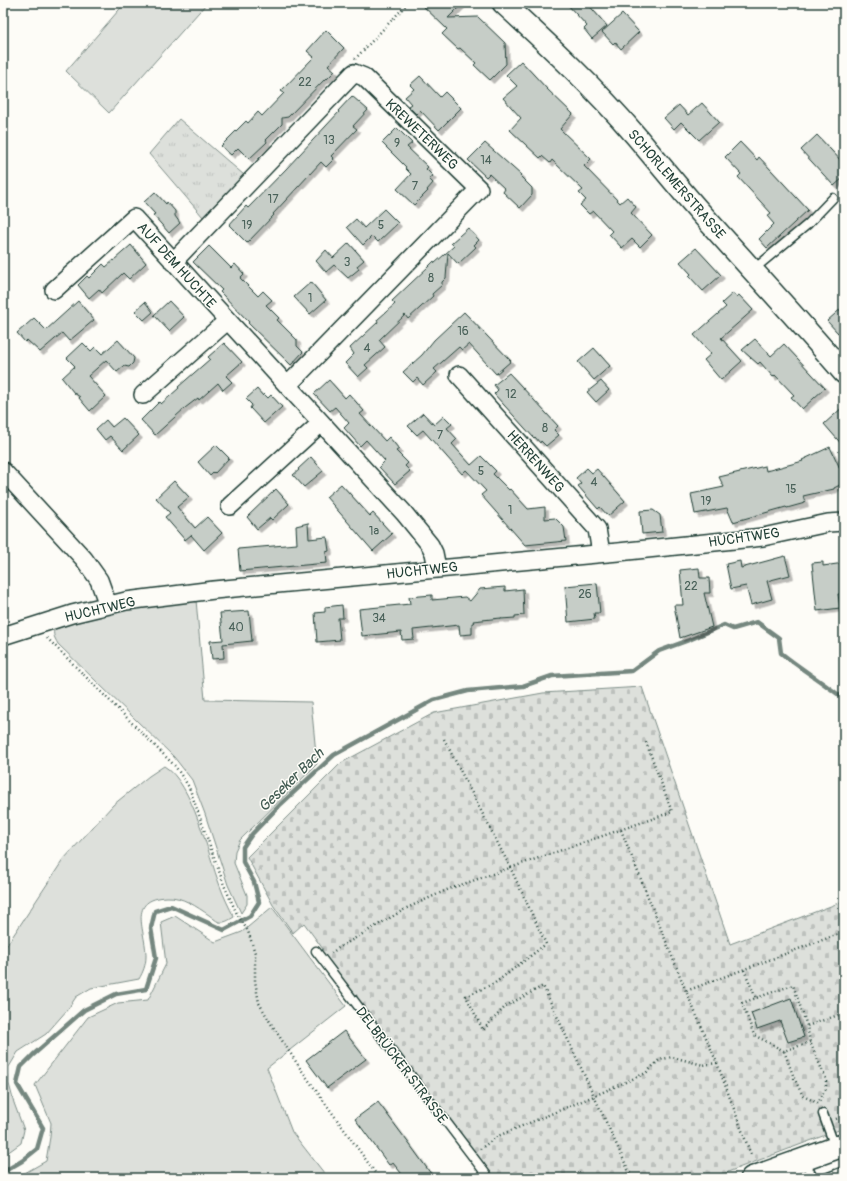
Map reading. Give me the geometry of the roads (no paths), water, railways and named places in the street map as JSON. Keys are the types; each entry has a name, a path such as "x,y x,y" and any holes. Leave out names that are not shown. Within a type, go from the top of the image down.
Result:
{"main road":[{"path":"752,1178 808,1169 840,1146"}],"street":[{"name":"SCHORLEMERSTRASSE","path":"503,3 550,46 636,136 700,212 844,373"},
{"name":"KREWETERWEG","path":"173,262 354,73 364,77 479,189 288,385"},
{"name":"AUF DEM HUCHTE","path":"54,290 134,218 404,513 430,545 434,553 437,568"},
{"name":"AUF DEM HUCHTE","path":"143,395 228,321"},
{"name":"HERRENWEG","path":"459,375 597,529 601,553"},
{"path":"230,506 321,423"},
{"path":"3,471 84,559 99,580 108,605"},
{"name":"HUCHTWEG","path":"3,636 72,614 126,601 214,590 763,537 828,523 844,522"}],"lane":[{"path":"753,270 808,224 834,198"},
{"name":"DELBRÜCKER STRASSE","path":"316,951 488,1178"},
{"path":"822,1114 840,1146"},
{"path":"826,1178 844,1171"}],"waterway":[{"name":"Geseker Bach","path":"3,1172 22,1161 37,1149 43,1128 17,1084 21,1067 84,1010 116,994 146,989 156,958 151,928 155,911 171,906 224,930 250,916 259,902 254,882 243,862 243,847 252,834 281,804 334,755 434,700 468,691 523,686 552,676 632,671 659,651 724,625 733,629 757,622 779,638 781,653 844,699"}]}
